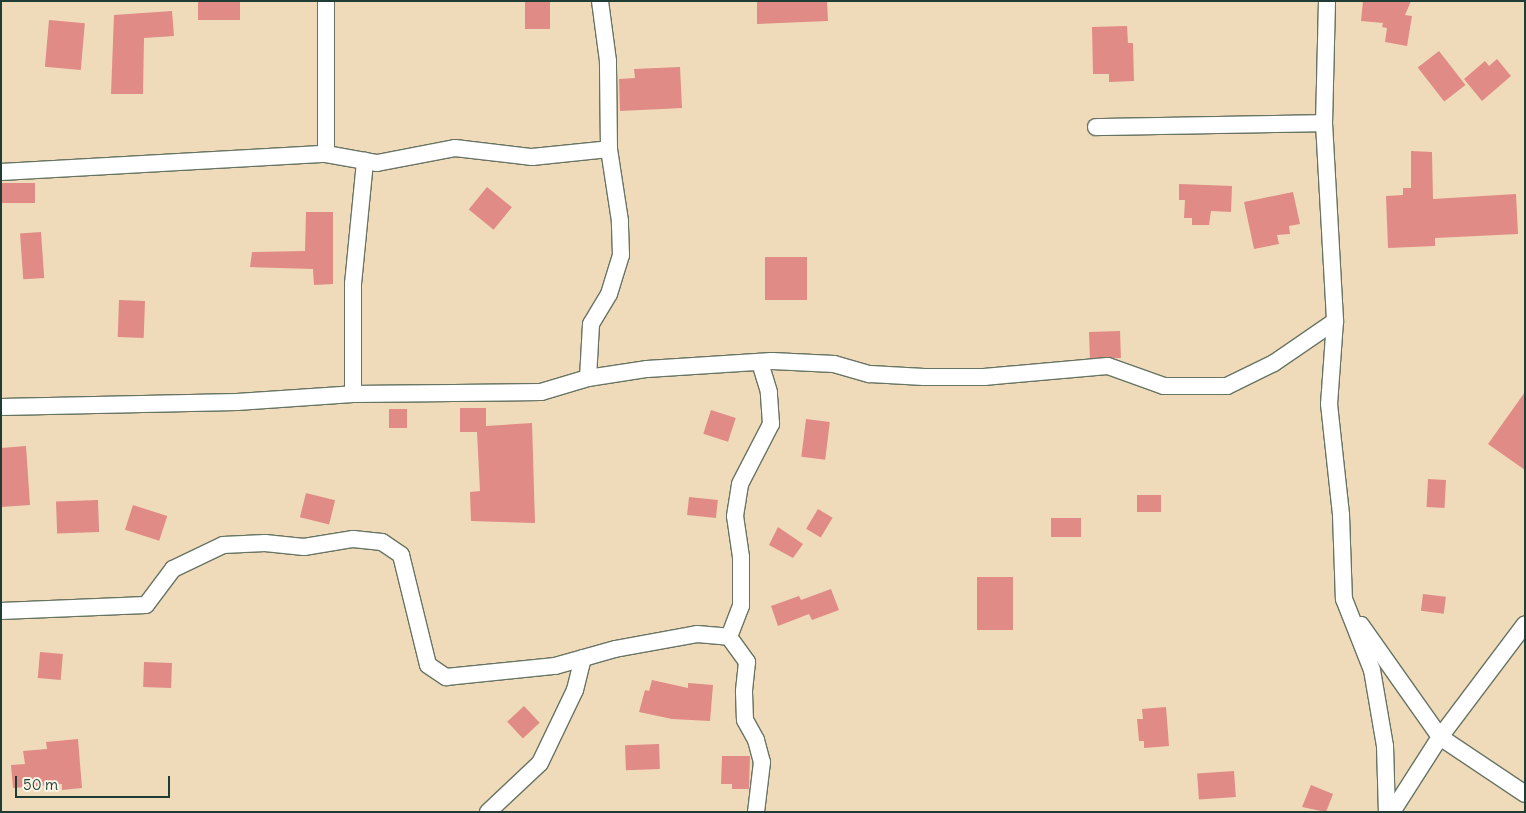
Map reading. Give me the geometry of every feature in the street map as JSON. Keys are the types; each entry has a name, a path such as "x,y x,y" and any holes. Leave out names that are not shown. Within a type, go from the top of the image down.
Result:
{"street":[{"path":"326,1 326,154"},
{"path":"588,378 591,324 609,294 621,256 620,221 609,149 608,61 600,1"},
{"path":"1327,1 1324,123 1335,321 1329,404 1340,515 1344,599 1372,670 1385,746 1387,812"},
{"path":"1096,127 1324,123"},
{"path":"1,172 326,154 376,164 455,148 532,157 609,149"},
{"path":"352,394 353,284 365,161"},
{"path":"1,407 218,403 352,394 541,392 588,378 647,369 760,362 834,364 870,374 924,377 984,377 1108,366 1164,386 1227,386 1274,363 1335,321"},
{"path":"730,637 741,606 741,557 735,516 740,484 771,424 769,392 760,362"},
{"path":"1,611 146,605 173,569 223,545 265,543 304,546 353,539 382,542 401,555 428,665 446,677 554,666 615,649 697,634 730,637"},
{"path":"1344,599 1440,737 1525,794"},
{"path":"1392,812 1440,737 1525,624"},
{"path":"730,637 747,662 744,692 745,720 756,740 762,762 756,812"},
{"path":"488,812 540,763 575,690 583,658"}],"building":[{"path":"198,1 240,1 240,20 198,20"},
{"path":"525,1 550,1 550,29 525,29"},
{"path":"757,1 827,1 828,21 757,24"},
{"path":"1363,1 1411,1 1405,15 1412,16 1407,46 1385,42 1387,28 1382,27 1383,23 1361,21"},
{"path":"172,11 174,36 144,38 143,94 111,94 114,15"},
{"path":"49,20 85,23 81,70 45,67"},
{"path":"1127,26 1128,43 1133,43 1134,81 1109,82 1109,74 1093,74 1092,27"},
{"path":"1439,51 1465,85 1444,102 1418,68"},
{"path":"1497,59 1511,76 1482,101 1464,79 1485,61 1489,66"},
{"path":"680,67 682,108 620,111 619,79 635,78 634,69"},
{"path":"1411,151 1432,152 1433,199 1516,194 1518,234 1435,238 1435,246 1388,248 1386,196 1403,195 1403,188 1411,188"},
{"path":"1,183 35,183 35,203 1,203"},
{"path":"1179,184 1232,186 1231,212 1211,211 1209,225 1192,225 1192,218 1184,218 1185,200 1179,200"},
{"path":"487,187 512,207 494,230 469,210"},
{"path":"1293,192 1300,224 1289,226 1290,234 1277,235 1279,244 1254,249 1244,202"},
{"path":"306,212 333,212 333,284 314,285 313,269 250,267 252,252 305,251"},
{"path":"41,232 44,278 23,279 20,233"},
{"path":"765,257 807,257 807,300 765,300"},
{"path":"119,300 145,301 144,338 118,337"},
{"path":"1120,331 1121,358 1090,359 1089,332"},
{"path":"1525,392 1525,470 1488,444"},
{"path":"460,408 486,408 486,426 532,423 535,523 471,521 470,492 480,491 477,432 460,432"},
{"path":"389,409 407,409 407,428 389,428"},
{"path":"711,410 736,418 728,442 703,434"},
{"path":"806,419 830,422 825,460 801,457"},
{"path":"26,446 30,505 1,507 1,448"},
{"path":"1428,479 1446,480 1445,508 1427,507"},
{"path":"306,493 335,500 329,525 300,517"},
{"path":"1137,495 1161,495 1161,512 1137,512"},
{"path":"689,497 718,500 716,518 687,515"},
{"path":"98,500 99,532 57,533 56,501"},
{"path":"133,505 167,516 159,541 125,530"},
{"path":"818,509 833,518 821,537 806,529"},
{"path":"1051,518 1081,518 1081,537 1051,537"},
{"path":"778,527 803,544 793,558 769,545"},
{"path":"977,577 1013,577 1013,630 977,630"},
{"path":"831,589 839,610 812,620 809,614 778,626 771,606 799,596 801,600"},
{"path":"1423,594 1446,597 1444,614 1421,611"},
{"path":"40,652 63,654 61,680 38,678"},
{"path":"144,662 172,663 171,688 143,687"},
{"path":"652,680 688,688 688,683 713,685 710,721 672,719 639,712 645,690 649,691"},
{"path":"524,706 540,723 523,739 507,722"},
{"path":"1166,707 1169,746 1144,748 1144,741 1139,741 1137,719 1143,719 1142,709"},
{"path":"78,739 82,788 62,790 62,784 13,788 11,765 25,764 23,751 47,749 46,742"},
{"path":"659,744 660,769 626,770 625,745"},
{"path":"722,756 750,756 749,789 732,789 732,784 721,784"},
{"path":"1234,771 1236,797 1199,800 1197,774"},
{"path":"1311,785 1333,794 1326,812 1302,807"}]}
